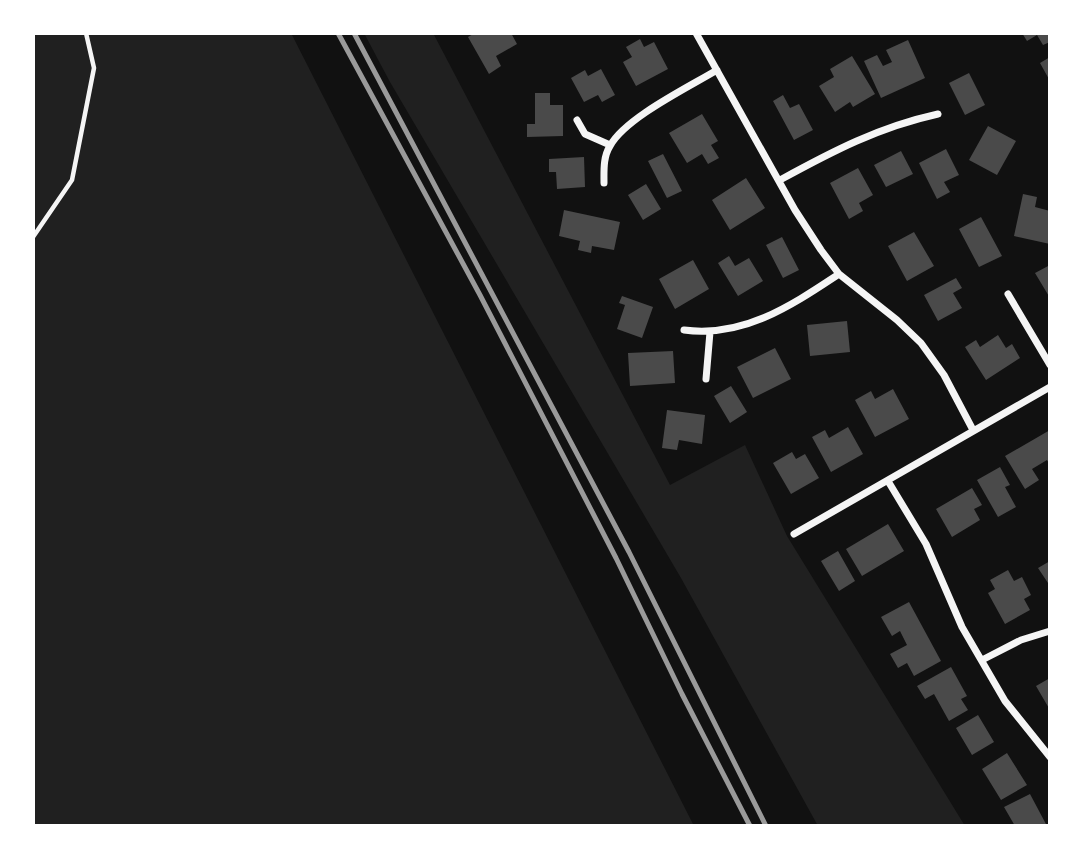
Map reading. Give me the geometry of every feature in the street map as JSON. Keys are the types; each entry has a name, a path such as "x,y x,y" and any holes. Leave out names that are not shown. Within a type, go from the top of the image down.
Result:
{"street":[{"path":"696,33 795,210 839,274 897,320 921,343 944,376 973,430"},
{"path":"604,183 604,163 610,145 624,129 717,70"},
{"path":"780,180 839,147 938,114"},
{"path":"577,120 585,134 610,145"},
{"path":"684,330 710,332 751,324 797,302 839,274"},
{"path":"1008,294 1050,365"},
{"path":"706,379 710,332"},
{"path":"794,534 1050,387"},
{"path":"888,481 926,544 962,627 1005,701 1050,757"},
{"path":"982,660 1021,640 1050,631"}],"path":[{"path":"33,237 72,180 94,68 86,33"}],"shaded area":[{"path":"33,33 291,33 694,826 33,826"},
{"path":"364,33 433,33 670,485 745,445 787,536 965,826 818,826 681,578 390,82"}],"building":[{"path":"475,33 511,33 517,44 496,56 501,66 489,74 468,37"},
{"path":"1022,33 1050,33 1050,42 1043,45 1037,35 1027,41"},
{"path":"640,39 644,47 654,42 668,69 636,86 623,62 632,57 626,47"},
{"path":"908,40 925,78 881,98 864,61 877,55 883,66 892,62 886,50"},
{"path":"852,56 875,94 853,107 850,102 835,112 819,86 834,77 830,69"},
{"path":"1050,57 1050,81 1040,63"},
{"path":"601,69 615,95 602,102 598,95 584,102 571,78 585,70 588,76"},
{"path":"969,73 985,105 965,115 949,83"},
{"path":"535,93 550,93 550,105 563,105 563,136 527,137 527,124 535,124"},
{"path":"783,95 790,108 799,104 813,130 794,140 773,101"},
{"path":"702,114 718,141 711,145 719,158 708,164 702,154 687,163 669,133"},
{"path":"988,126 1016,141 997,175 969,160"},
{"path":"946,149 959,175 944,182 950,192 937,199 919,163"},
{"path":"901,151 913,174 886,187 874,165"},
{"path":"663,154 682,191 667,198 648,161"},
{"path":"584,157 585,187 557,189 556,172 549,172 549,159"},
{"path":"858,168 873,195 859,203 863,211 849,219 830,183"},
{"path":"746,178 765,208 730,230 712,200"},
{"path":"646,184 661,209 643,220 628,195"},
{"path":"1023,194 1037,197 1035,207 1050,211 1050,244 1014,236"},
{"path":"564,210 620,222 614,250 592,246 591,253 578,250 580,241 559,236"},
{"path":"981,217 1002,256 979,267 959,229"},
{"path":"914,232 934,266 907,281 888,246"},
{"path":"782,237 799,270 783,278 766,245"},
{"path":"729,256 735,266 749,258 763,281 738,296 718,263"},
{"path":"693,260 709,289 675,309 659,279"},
{"path":"1050,265 1050,298 1035,273"},
{"path":"956,278 962,288 953,293 962,308 938,321 924,295"},
{"path":"622,296 653,307 642,338 617,329 625,305 619,303"},
{"path":"847,321 850,352 810,356 807,325"},
{"path":"998,335 1006,348 1012,344 1020,358 986,380 965,347 976,340 980,347"},
{"path":"775,348 791,379 753,398 737,367"},
{"path":"673,351 675,383 630,386 628,353"},
{"path":"731,386 747,412 730,423 714,396"},
{"path":"893,389 909,419 875,437 855,400 871,391 875,399"},
{"path":"667,410 705,415 702,444 679,440 677,450 662,448"},
{"path":"848,427 863,454 831,472 812,437 825,430 829,438"},
{"path":"1050,430 1050,465 1047,460 1032,469 1039,480 1025,489 1005,456"},
{"path":"792,452 796,459 805,454 819,478 791,494 773,463"},
{"path":"1000,467 1010,485 1005,487 1016,507 998,517 977,480"},
{"path":"972,488 982,505 974,509 980,520 952,537 936,509"},
{"path":"888,524 904,551 862,576 846,549"},
{"path":"838,551 855,581 839,591 821,561"},
{"path":"1050,561 1050,586 1038,568"},
{"path":"1008,570 1014,581 1022,577 1031,595 1024,599 1030,610 1005,624 988,593 995,589 990,580"},
{"path":"909,602 941,661 914,676 907,663 898,668 890,654 907,645 900,631 892,636 881,617"},
{"path":"951,667 967,696 961,699 968,710 949,721 934,694 925,699 917,686"},
{"path":"1050,678 1050,710 1036,686"},
{"path":"978,715 994,742 972,755 956,728"},
{"path":"1007,753 1027,785 1001,800 982,769"},
{"path":"1030,794 1047,826 1015,826 1004,807"}],"railway":[{"path":"338,33 480,295 750,826"},
{"path":"354,33 629,552 766,826"}]}
